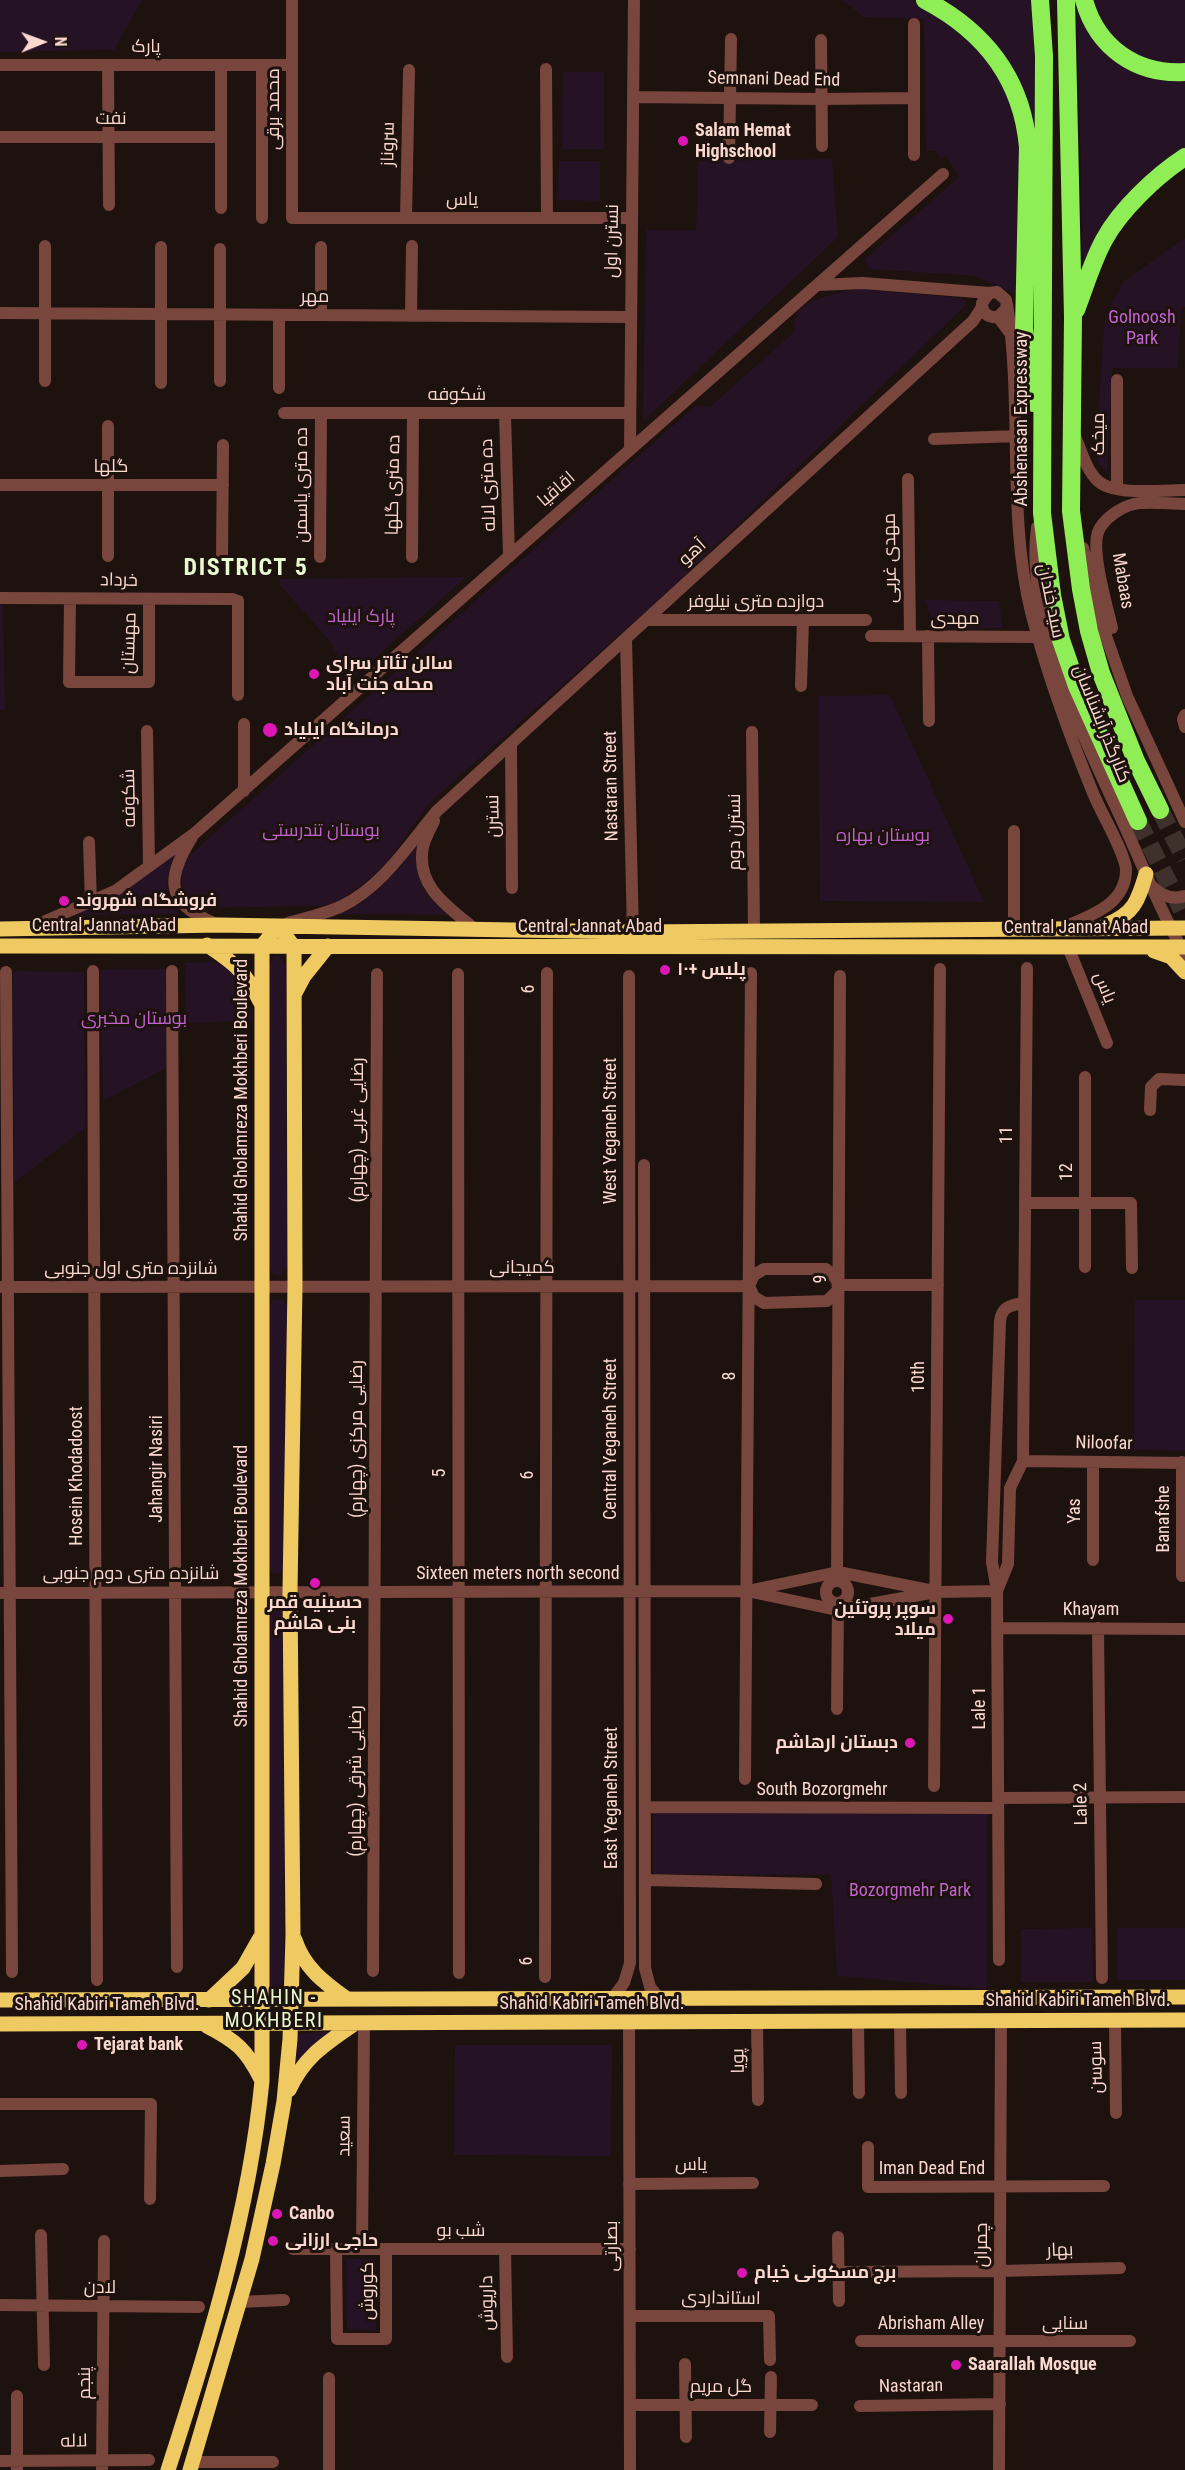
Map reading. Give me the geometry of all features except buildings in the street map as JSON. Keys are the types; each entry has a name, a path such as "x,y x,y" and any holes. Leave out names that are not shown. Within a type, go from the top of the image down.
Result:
{"highway":[{"path":"925,0 964,24 991,50 1008,79 1024,117 1028,147 1024,329 1029,378 1042,440"},
{"name":"Abshenasan Expressway","path":"1040,0 1045,120 1042,494 1052,595 1061,640 1077,686 1138,821"},
{"path":"1066,0 1069,51 1073,317 1071,512 1089,631 1117,717 1160,810"},
{"path":"1084,0 1090,17 1102,38 1121,56 1152,70 1169,73 1185,72"},
{"path":"1073,317 1104,239 1129,206 1153,182 1185,157"},
{"path":"1153,182 1185,167"}],"main road":[{"path":"1101,928 1128,914 1136,904 1148,879"},
{"name":"Central Jannat Abad","path":"0,929 219,925 754,932 1178,927"},
{"path":"192,2466 264,2206 284,2101 291,2025 293,1935 290,1592 295,1286 294,947 278,927"},
{"name":"Shahid Gholamreza Mokhberi Boulevard","path":"168,2470 233,2251 247,2191 259,2120 262,2081 262,946 278,927"},
{"path":"901,929 902,947"},
{"path":"207,945 234,963 249,981 262,1006"},
{"name":"Central Jannat Abad","path":"0,946 1103,947 1184,950"},
{"path":"294,996 304,976 328,946"},
{"path":"1103,947 1161,953 1171,957 1185,972"},
{"path":"209,2000 243,1968 253,1954 261,1935"},
{"path":"293,1935 298,1950 312,1972 347,2000"},
{"name":"Shahid Kabiri Tameh Blvd.","path":"0,2000 1185,1997"},
{"path":"1055,1998 1049,2004 1048,2009 1049,2014 1056,2019"},
{"name":"Shahid Kabiri Tameh Blvd.","path":"0,2024 291,2025 1185,2020"},
{"path":"284,2101 296,2074 314,2052 359,2024"},
{"path":"204,2025 238,2043 251,2059 262,2081"}],"street":[{"name":"محمد برقی","path":"292,0 292,218"},
{"name":"نسترن اول","path":"630,450 634,0"},
{"path":"914,24 914,155"},
{"path":"729,158 731,39"},
{"path":"821,40 822,146"},
{"name":"پارک","path":"0,65 292,65"},
{"path":"108,65 109,205"},
{"path":"221,65 221,208"},
{"name":"محمد برقی","path":"262,65 262,218"},
{"path":"546,69 547,218"},
{"name":"سروناز","path":"406,218 409,70"},
{"name":"Semnani Dead End","path":"633,97 914,98"},
{"name":"نفت","path":"0,137 221,137"},
{"name":"اقاقیا","path":"195,833 943,174"},
{"name":"یاس","path":"292,218 632,218"},
{"path":"45,246 45,381"},
{"path":"411,316 412,246"},
{"path":"161,247 161,382"},
{"path":"321,247 321,315"},
{"path":"220,249 220,381"},
{"path":"818,285 862,283 969,291 988,307 1012,337"},
{"path":"988,307 1001,293 1007,304"},
{"name":"آهو","path":"278,927 341,907 355,898 392,866 437,811 988,307 1005,312 1007,304"},
{"name":"سید خندان","path":"1007,304 1012,337 1023,563 1038,637 1071,739 1126,868 1124,886 1113,902 1061,928"},
{"name":"مهر","path":"0,313 630,317"},
{"path":"279,315 279,388"},
{"name":"میخک","path":"1117,380 1117,489"},
{"name":"شکوفه","path":"284,413 629,413"},
{"name":"ده متری یاسمن","path":"320,557 321,413"},
{"name":"ده متری گلها","path":"412,557 413,413"},
{"name":"ده متری لاله","path":"505,413 509,556"},
{"path":"108,426 108,556"},
{"path":"1072,428 1088,466 1099,482 1117,489 1185,490"},
{"path":"934,439 1017,436"},
{"path":"222,557 224,445"},
{"name":"مهدی غربی","path":"908,479 910,636"},
{"name":"گلها","path":"0,485 223,486"},
{"path":"1071,491 1106,636 1127,696 1185,822"},
{"name":"کنارگذر آبشناسان","path":"1042,494 1036,535 1036,566 1051,643 1076,720 1148,879 1178,927 1184,950"},
{"name":"Mabaas","path":"1127,696 1101,578 1097,554 1098,532 1106,520 1121,509 1134,504 1185,504"},
{"name":"خرداد","path":"0,598 231,599 238,602 238,695"},
{"name":"مهستان","path":"70,598 69,682 149,682 149,600"},
{"name":"دوازده متری نیلوفر","path":"646,620 866,620"},
{"path":"801,686 803,620"},
{"name":"مهدی","path":"871,636 1038,637"},
{"path":"928,636 929,721"},
{"name":"Nastaran Street","path":"626,639 633,932"},
{"path":"244,723 244,791"},
{"name":"شکوفه","path":"147,731 149,866"},
{"name":"نسترن دوم","path":"752,732 754,932"},
{"name":"نسترن","path":"511,744 512,888"},
{"path":"437,811 423,847 425,879 435,895 476,930"},
{"path":"1014,831 1014,928"},
{"path":"27,928 115,891 195,833"},
{"path":"195,833 177,864 176,893 180,903 186,909 196,916 219,925"},
{"path":"89,842 91,903"},
{"path":"1148,879 1166,896 1179,898 1185,896"},
{"name":"یاس","path":"1068,947 1107,1042"},
{"name":"11","path":"1023,1461 1022,1303 1027,968"},
{"name":"10th","path":"934,1786 940,969"},
{"name":"Hosein Khodadoost","path":"93,971 97,1980"},
{"name":"Jahangir Nasiri","path":"172,971 177,1966"},
{"path":"6,972 5,1593 12,1972"},
{"name":"6","path":"545,1977 548,973"},
{"name":"8","path":"746,1779 751,973"},
{"name":"5","path":"458,974 459,1973"},
{"name":"رضایی غربی (چهارم)","path":"375,1286 377,975"},
{"name":"West Yeganeh Street","path":"628,1286 629,976"},
{"name":"9","path":"838,1607 826,1593 831,1583 838,1577 840,976"},
{"name":"12","path":"1085,1077 1085,1267"},
{"path":"1150,1110 1151,1087 1159,1079 1185,1080"},
{"name":"West Yeganeh Street","path":"644,1165 645,1286"},
{"path":"1025,1203 1131,1203 1132,1268"},
{"path":"764,1269 831,1271 839,1285 835,1295 827,1302 769,1303 758,1301 749,1286 754,1275 764,1269"},
{"path":"839,1285 938,1285"},
{"name":"شانزده متری اول جنوبی","path":"4,1287 295,1286"},
{"name":"کمیجانی","path":"295,1286 749,1286"},
{"name":"رضایی مرکزی (چهارم)","path":"375,1286 375,1592"},
{"name":"Central Yeganeh Street","path":"628,1286 629,1592"},
{"name":"Central Yeganeh Street","path":"644,1591 645,1286"},
{"path":"997,1591 992,1562 1000,1321 1001,1312 1006,1307 1022,1303"},
{"name":"Niloofar","path":"1023,1461 1184,1462"},
{"name":"Lale 1","path":"999,1960 997,1591 1008,1564 1010,1488 1023,1461"},
{"name":"Yas","path":"1093,1462 1094,1560"},
{"name":"Banafshe","path":"1182,1576 1184,1462"},
{"name":"Sixteen meters north second","path":"747,1592 838,1577 936,1592"},
{"name":"East Yeganeh Street","path":"644,1591 645,1968 650,1988 659,1998"},
{"name":"Sixteen meters north second","path":"290,1592 747,1592 838,1607 936,1592 997,1591"},
{"name":"شانزده متری دوم جنوبی","path":"5,1593 290,1592"},
{"name":"رضایی شرقی (چهارم)","path":"373,1971 375,1592"},
{"name":"East Yeganeh Street","path":"612,1999 624,1983 630,1963 629,1592"},
{"path":"837,1709 838,1607"},
{"name":"Khayam","path":"998,1628 1185,1629"},
{"name":"Lale 2","path":"1098,1628 1102,1978"},
{"name":"South Bozorgmehr","path":"646,1807 998,1803 1100,1797 1185,1797"},
{"path":"646,1880 816,1884"},
{"name":"سوسن","path":"1115,2020 1116,2113"},
{"path":"900,2021 900,2093"},
{"name":"چمران","path":"999,2470 1001,2021"},
{"name":"پویا","path":"757,2022 758,2100"},
{"path":"858,2022 859,2093"},
{"name":"بصارتی","path":"629,2023 630,2470"},
{"name":"سعید","path":"359,2024 362,2249"},
{"path":"0,2104 151,2104 150,2199"},
{"name":"Iman Dead End","path":"868,2147 868,2187 1000,2188"},
{"path":"0,2171 63,2169"},
{"name":"یاس","path":"629,2184 753,2183"},
{"path":"1000,2188 1104,2186"},
{"path":"41,2235 44,2365"},
{"path":"838,2238 839,2301"},
{"name":"پنجم","path":"103,2465 104,2241"},
{"name":"شب بو","path":"293,2249 630,2249"},
{"name":"کوروش","path":"336,2249 337,2339 386,2338 386,2249"},
{"name":"داریوش","path":"506,2249 507,2356"},
{"name":"بهار","path":"839,2272 1120,2268"},
{"path":"239,2302 284,2300"},
{"name":"لادن","path":"0,2306 199,2307"},
{"name":"استانداردی","path":"630,2316 769,2316 770,2360"},
{"name":"Abrisham Alley","path":"861,2341 1000,2342"},
{"name":"سنایی","path":"1000,2342 1130,2341"},
{"path":"685,2364 686,2437"},
{"path":"770,2432 771,2377"},
{"path":"329,2378 329,2470"},
{"path":"16,2396 17,2465"},
{"name":"Nastaran","path":"860,2406 1000,2404"},
{"name":"گل مریم","path":"630,2405 812,2405"},
{"name":"لاله","path":"0,2461 17,2465 103,2465 149,2460"},
{"path":"192,2466 234,2466 273,2462"}],"green space":[{"path":"0,0 142,0 114,50 0,52"},
{"path":"840,0 916,0 945,15 996,66 1020,122 1022,297 975,276 869,269 865,259 959,177 946,156 942,159 935,151 926,151 924,19 862,17"},
{"path":"937,0 1033,0 1037,156 1021,97"},
{"path":"1077,0 1101,44 1185,76 1185,151 1083,266"},
{"path":"1093,0 1185,0 1185,68 1134,59 1104,27"},
{"path":"563,72 604,72 604,149 562,149"},
{"path":"832,159 838,237 643,421 646,230 696,230 698,161"},
{"path":"559,161 600,161 600,201 557,200"},
{"name":"Golnoosh Park","path":"1185,238 1185,307 1181,308 1178,368 1112,368 1107,473 1099,463 1096,450 1105,315 1124,281"},
{"name":"بوستان تندرستی","path":"858,289 963,298 967,304 669,591 429,803 387,863 367,881 339,902 322,906 204,908 190,899 182,885 182,877 186,861 191,854 696,405 710,407 793,333 795,318 800,310 819,299"},
{"name":"پارک ایلیاد","path":"466,577 354,677 337,667 337,652 333,651 333,645 280,585 280,579"},
{"path":"924,600 999,601 1003,628 936,629"},
{"path":"0,605 3,605 5,710 0,710"},
{"name":"بوستان بهاره","path":"890,695 984,902 820,901 818,696"},
{"path":"421,841 418,866 421,883 431,898 449,915 329,914 346,911 369,897 388,880"},
{"path":"178,848 169,874 168,891 173,907 180,914 69,915 100,903 128,888 154,870"},
{"path":"274,956 280,956 285,966 286,987 287,1269 279,1276 272,1274 268,1263 269,966"},
{"path":"185,963 229,964 248,989 252,1021 186,1023"},
{"name":"بوستان مخبری","path":"166,969 166,1068 103,1101 100,970"},
{"path":"13,971 84,972 85,1128 14,1183"},
{"path":"281,1299 287,1305 288,1317 285,1570 275,1574 270,1571 268,1565 268,1306 273,1300"},
{"path":"1135,1300 1185,1300 1185,1451 1134,1450"},
{"path":"274,1608 282,1612 286,1619 284,1978 279,1988 272,1988 269,1983 269,1618"},
{"name":"Bozorgmehr Park","path":"653,1812 987,1814 987,1989 837,1976 831,1875 653,1874"},
{"path":"1092,1928 1093,1982 1021,1982 1021,1929"},
{"path":"1117,1928 1185,1928 1185,1980 1117,1980"},
{"path":"335,2031 294,2067 296,2034"},
{"path":"455,2045 612,2045 611,2156 454,2155"},
{"path":"346,2259 375,2259 376,2331 347,2329"}],"tunnel":[{"path":"1160,810 1185,859"},
{"path":"1138,821 1185,916"}],"place":[{"name":"Salam Hemat Highschool","path":"683,141"},
{"name":"سالن تئاتر سرای محله جنت آباد","path":"314,674"},
{"name":"درمانگاه ایلیاد","path":"270,730"},
{"name":"فروشگاه شهروند","path":"64,901"},
{"name":"پلیس +۱۰","path":"665,970"},
{"name":"حسینیه قمر بنی هاشم","path":"315,1583"},
{"name":"سوپر پروتئین میلاد","path":"948,1619"},
{"name":"دبستان ارهاشم","path":"910,1743"},
{"name":"Tejarat bank","path":"82,2045"},
{"name":"Canbo","path":"277,2214"},
{"name":"حاجی ارزانی","path":"273,2241"},
{"name":"برج مسکونی خیام","path":"742,2273"},
{"name":"Saarallah Mosque","path":"956,2365"}],"district":[{"name":"DISTRICT 5","path":"246,569"},
{"name":"SHAHIN - MOKHBERI","path":"274,2010"}]}
